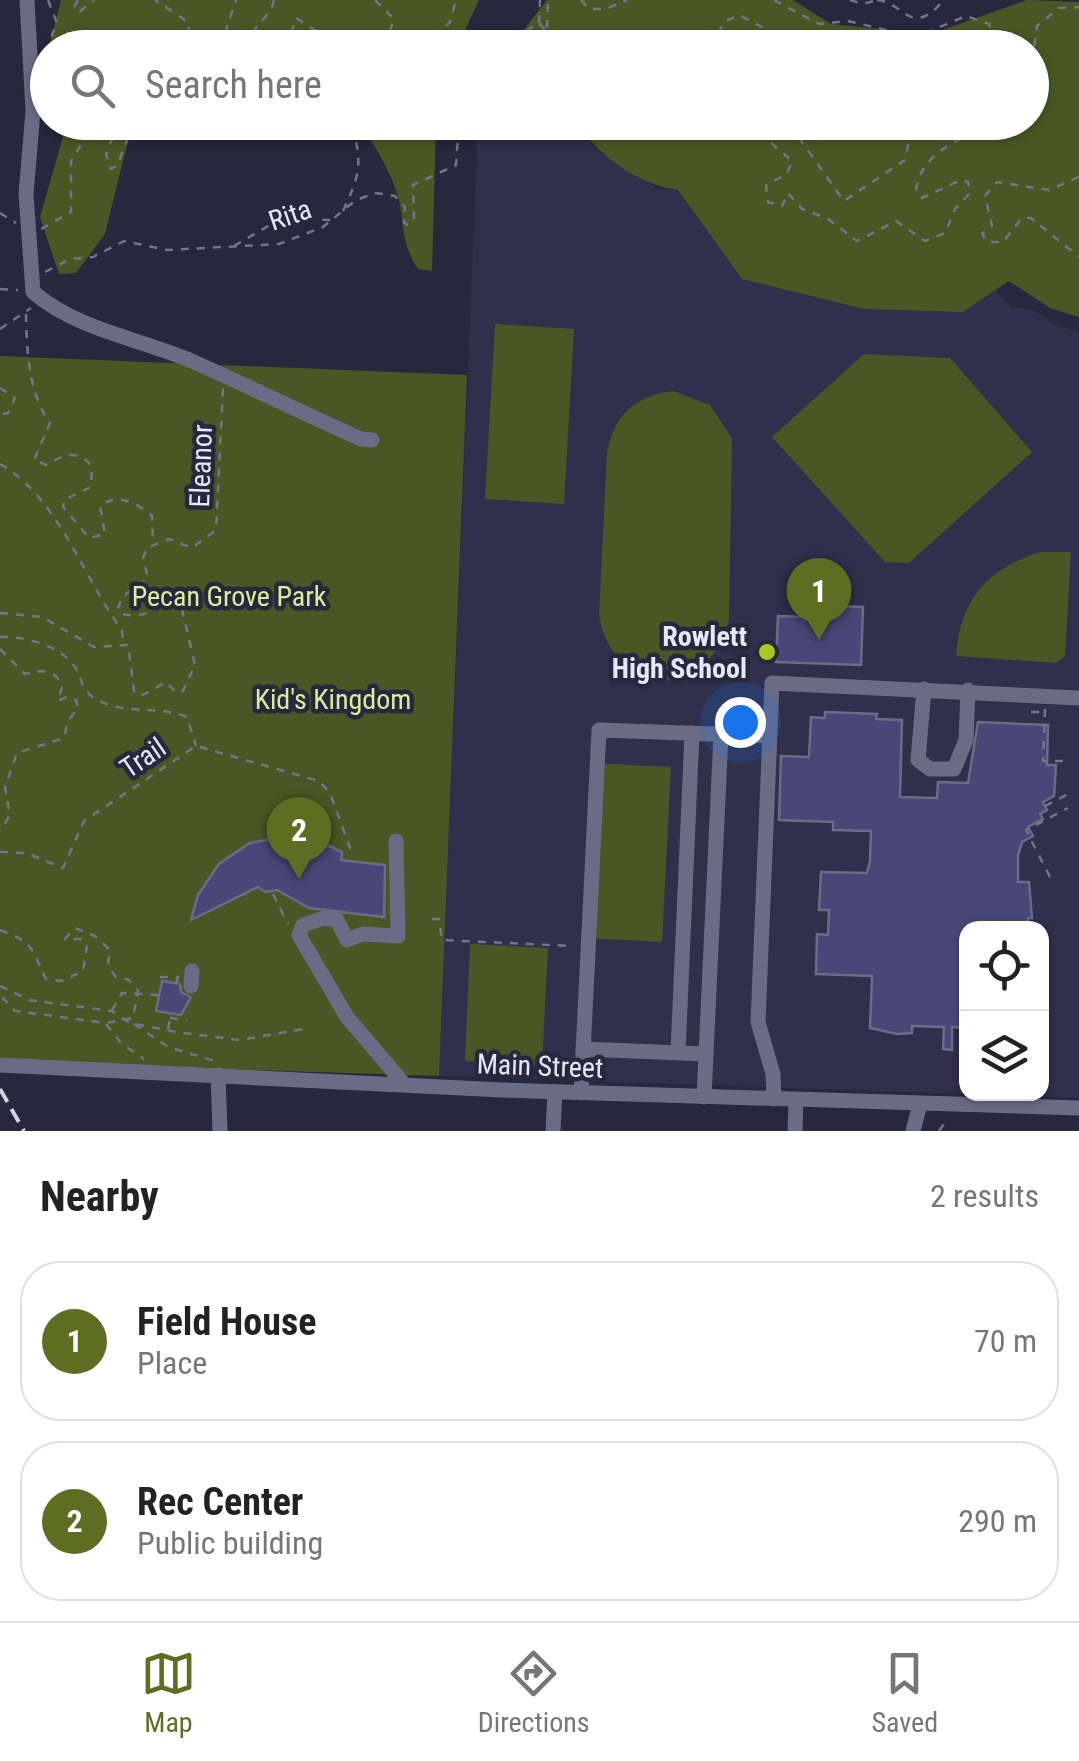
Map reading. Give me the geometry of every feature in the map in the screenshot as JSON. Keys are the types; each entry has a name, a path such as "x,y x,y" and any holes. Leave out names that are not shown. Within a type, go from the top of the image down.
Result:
{"street":[{"path":"27,0 30,67"},
{"path":"31,140 30,284 54,310 224,377 361,440 372,440"},
{"path":"774,1099 774,1074 758,1022 772,683 1079,698"},
{"path":"924,689 918,760 930,769 954,770 962,760 968,690"},
{"path":"581,1092 599,730 769,736"},
{"path":"678,1052 692,733"},
{"path":"704,1097 721,734"},
{"path":"396,842 398,936 363,934 347,940 337,920 324,918 302,925 299,936 326,985 374,1051 404,1084"},
{"path":"583,1050 706,1054"},
{"path":"374,1051 377,1083"},
{"name":"Main Street","path":"0,1066 796,1100 919,1121 1079,1108"},
{"path":"218,1075 220,1131"},
{"path":"553,1131 554,1092"},
{"path":"795,1131 796,1100"}],"path":[{"path":"48,0 57,23 54,30"},
{"path":"78,0 74,7 78,12 94,0"},
{"path":"155,0 188,22 189,30"},
{"path":"226,30 236,0"},
{"path":"253,30 273,8 274,0"},
{"path":"376,0 394,19 390,30"},
{"path":"442,30 450,22 456,0"},
{"path":"538,23 540,0"},
{"path":"547,30 548,0"},
{"path":"581,0 589,9 598,10 627,0"},
{"path":"774,0 818,24 848,20 890,30"},
{"path":"850,0 863,4 876,0 913,18 928,16 944,0"},
{"path":"1037,30 1059,8 1079,7"},
{"path":"720,30 724,22 739,15 768,30"},
{"path":"931,30 966,16 989,24 991,30"},
{"path":"290,30 292,21 301,18 318,30"},
{"path":"538,23 547,30"},
{"path":"527,30 538,23"},
{"path":"0,213 28,230 69,216 71,161 84,140"},
{"path":"111,140 106,154 110,169 117,166 127,140"},
{"path":"233,247 282,218 329,220 342,212 359,180 361,160 356,140"},
{"name":"Rita","path":"30,284 60,263 93,257 124,241 168,250 290,241 324,227 365,195 386,193 406,207 404,223 412,223 412,185 456,165 458,140"},
{"path":"767,140 792,162 787,174 766,186 768,202 782,206 788,192 802,210 828,218 857,242 896,221 926,241 945,233 955,209 970,193 968,182 961,180 922,198 916,189 919,176 954,140"},
{"path":"800,140 815,154 834,192 844,200 905,160 909,140"},
{"path":"1079,177 1049,190 997,182 986,196 992,226 982,234 988,242 1002,242 1022,218 1032,218 1079,256"},
{"path":"0,288 15,291 30,284"},
{"path":"0,329 26,314 39,300"},
{"path":"0,612 42,617 94,648 123,645 131,651 134,691 148,696 166,682 177,692 183,691 195,665 181,605 166,605 143,617 121,614 118,609 122,597 148,578 144,553 153,543 152,516 126,500 113,499 100,506 105,534 89,538 63,507 64,500 90,487 92,467 85,458 73,454 46,466 34,460 50,423 40,408 40,396 30,378 26,314"},
{"name":"Eleanor","path":"153,543 169,539 192,548 216,530 224,377"},
{"path":"0,388 15,398 8,413 0,415"},
{"path":"0,464 28,486 44,506 122,630 123,645"},
{"path":"0,637 27,638 57,652 72,663 81,689 103,702 128,710 170,710 187,718 196,746"},
{"path":"0,649 26,674 42,670 53,674 62,687 58,701 66,697 76,700 78,708 68,721 64,738 18,753 5,787 10,815 0,831"},
{"path":"1046,704 1043,761 1070,761"},
{"path":"1031,712 1045,712"},
{"name":"Trail","path":"0,852 26,853 63,868 84,821 196,746 319,781 330,794 353,856"},
{"path":"1045,806 1068,794"},
{"path":"1050,877 1026,830 1068,808"},
{"path":"1057,813 1067,819"},
{"path":"274,894 288,926"},
{"path":"432,919 439,919 442,940 573,946"},
{"path":"0,930 25,940 40,959 42,976 62,981 83,970 87,945 81,939 64,939 75,928 84,930 110,950 108,966 115,976 134,984 138,991 134,1018 127,1021"},
{"path":"160,976 191,979"},
{"path":"0,986 29,1000 112,1011 127,1021"},
{"path":"112,1011 115,998 138,991 159,995"},
{"path":"0,995 16,1011 82,1021 127,1021 240,1040 304,1029"},
{"path":"168,1030 170,1016 187,1020"},
{"path":"939,1131 946,1121"}],"shaded area":[{"name":"Rowlett High School","path":"477,140 588,140 595,149 657,188 678,190 742,279 864,309 963,312 996,290 1011,307 1032,309 1057,326 1079,331 1079,1098 1049,1097 1049,921 959,921 959,1094 439,1076"}],"green space":[{"path":"61,0 479,0 465,30 53,30"},
{"path":"547,0 793,0 831,24 891,30 523,30"},
{"path":"1027,0 1079,2 1079,317 1050,308 1009,281 963,312 864,309 742,279 678,190 634,175 590,140 1049,140 1049,30 942,30"},
{"path":"62,140 128,140 105,234 76,273 59,274 40,217"},
{"path":"370,140 436,140 432,271 418,269 412,258 394,184"},
{"path":"495,324 574,329 564,504 485,499"},
{"path":"864,354 950,358 1032,452 909,563 885,562 772,437"},
{"name":"Pecan Grove Park","path":"0,356 467,375 439,1076 0,1062"},
{"path":"673,391 710,405 732,438 729,620 718,647 702,666 683,677 662,680 641,675 622,663 608,643 599,615 610,440 621,418 637,403"},
{"path":"1041,552 1071,552 1065,656 1056,663 956,656 963,618 980,589 1006,567"},
{"path":"593,763 671,767 662,942 584,938"},
{"path":"470,944 548,948 542,1065 465,1061"}],"building":[{"path":"814,605 863,607 861,665 776,662 778,616 813,617"},
{"name":"Rowlett High School","path":"825,712 877,714 876,719 902,720 900,797 937,798 938,782 968,783 978,722 1048,725 1047,765 1056,765 1054,796 1043,802 1047,810 1040,814 1043,819 1028,827 1033,836 1022,842 1018,856 1018,882 1029,882 1032,918 959,921 959,1028 952,1027 952,1050 943,1049 944,1027 912,1026 912,1033 897,1034 870,1028 872,976 816,974 817,934 828,935 829,910 819,910 821,872 867,873 870,861 871,831 833,830 833,822 779,820 781,756 809,757 811,717 825,718"},
{"path":"286,836 321,842 342,852 341,860 385,865 384,917 309,908 277,890 265,892 258,887 191,920 198,895 219,864 250,843"},
{"path":"162,981 180,984 181,992 191,997 181,1015 156,1011"}],"railway":[{"path":"0,1089 24,1131"}],"place":[{"name":"Field House","path":"819,640"},
{"name":"Rowlett High School","path":"767,652"},
{"name":"Rec Center","path":"299,879"}],"park label":[{"name":"Kid's Kingdom","path":"333,699"}]}
